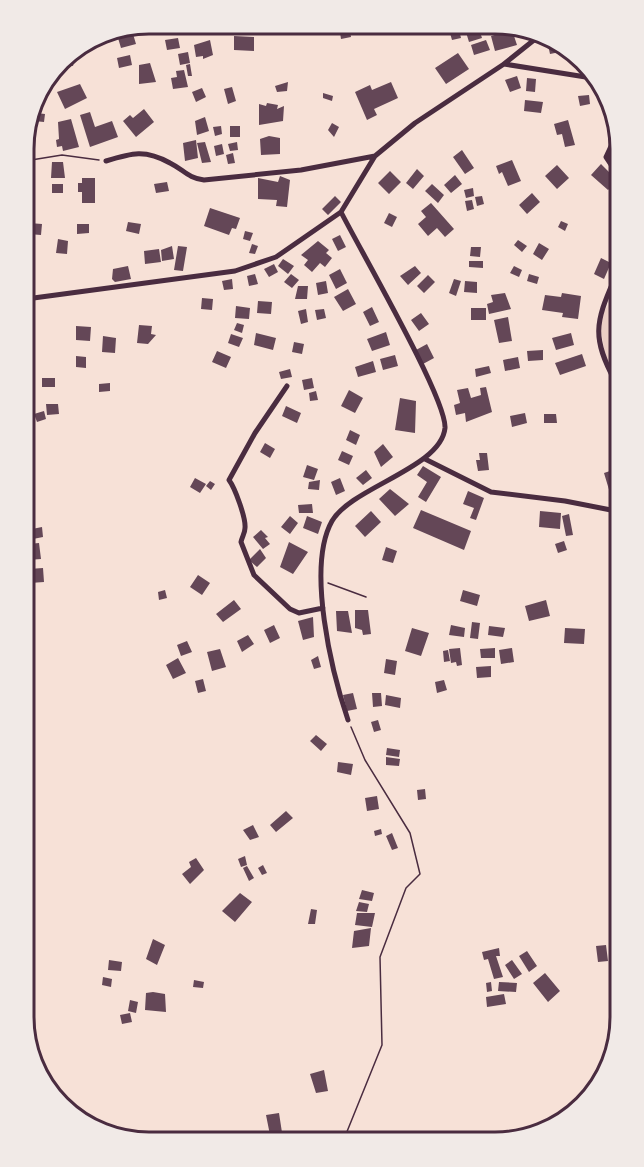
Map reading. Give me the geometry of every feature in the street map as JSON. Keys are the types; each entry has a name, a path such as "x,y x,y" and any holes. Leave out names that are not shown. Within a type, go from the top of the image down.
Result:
{"street":[{"path":"34,298 235,271 276,257 341,212 375,156 415,123 504,64 532,41"},
{"path":"504,64 583,77"},
{"path":"610,150 606,157 610,163"},
{"path":"106,161 131,153 143,152 172,164 191,178 204,180 301,170 375,156"},
{"path":"341,212 442,409 444,433 425,459 397,473 339,513 328,532 323,554 323,608 334,680 348,720"},
{"path":"610,289 602,307 598,328 605,363 610,372"},
{"path":"287,386 255,433 229,480 234,487 246,531 241,542 254,575 290,609 299,613 323,608"},
{"path":"425,459 491,492 565,501 610,510"}],"path":[{"path":"34,160 62,155 106,161"},
{"path":"322,580 366,597"},
{"path":"347,1132 382,1045 380,957 406,888 420,874 410,833 365,760 348,720"}],"shaded area":[{"path":"610,303 610,367 606,360 599,318"}],"building":[{"path":"340,34 350,34 351,37 341,39"},
{"path":"450,34 460,34 461,38 452,40"},
{"path":"467,34 481,34 482,38 469,42"},
{"path":"497,34 514,37 517,45 495,51 491,36"},
{"path":"133,35 136,44 121,48 118,39"},
{"path":"234,36 254,37 254,51 234,50"},
{"path":"178,38 180,48 167,50 165,40"},
{"path":"210,40 213,55 203,59 203,56 196,57 194,45"},
{"path":"486,40 490,50 474,55 471,45"},
{"path":"188,52 190,63 180,65 178,54"},
{"path":"458,53 469,69 446,84 435,68"},
{"path":"130,55 132,65 119,68 117,58"},
{"path":"150,63 156,82 139,84 139,65"},
{"path":"190,64 192,76 188,76 186,65"},
{"path":"184,70 188,87 173,89 171,78 177,77 176,71"},
{"path":"517,76 521,88 510,92 505,80"},
{"path":"527,78 536,79 535,92 526,91"},
{"path":"288,82 287,91 277,92 275,86"},
{"path":"391,82 398,98 374,109 377,115 367,120 355,92 370,85 372,90"},
{"path":"80,84 87,98 65,109 57,92"},
{"path":"232,87 236,101 228,104 224,89"},
{"path":"202,88 206,97 196,102 192,92"},
{"path":"323,93 333,96 332,101 323,98"},
{"path":"589,95 590,104 580,106 578,96"},
{"path":"525,100 543,102 541,113 524,111"},
{"path":"267,103 278,105 277,109 284,106 283,121 259,125 259,104 266,106"},
{"path":"144,109 154,122 136,137 123,121 130,115 133,118"},
{"path":"90,112 95,127 112,121 118,137 90,147 80,115"},
{"path":"40,113 45,114 44,122 38,121"},
{"path":"205,117 209,131 197,135 195,121"},
{"path":"71,119 79,147 63,151 62,146 57,147 58,122"},
{"path":"568,120 575,145 565,147 562,134 557,135 554,124"},
{"path":"332,123 339,127 334,137 328,130"},
{"path":"221,126 222,134 215,136 213,127"},
{"path":"230,126 240,126 240,137 230,137"},
{"path":"269,136 280,138 280,154 261,155 260,139"},
{"path":"196,140 198,158 185,161 183,143"},
{"path":"205,142 211,162 202,163 197,143"},
{"path":"237,142 238,150 230,151 228,144"},
{"path":"222,144 224,154 216,156 214,146"},
{"path":"462,150 474,168 465,174 453,157"},
{"path":"233,153 235,163 228,164 226,155"},
{"path":"512,160 521,181 508,186 502,172 499,174 496,166"},
{"path":"52,162 63,162 65,178 51,178"},
{"path":"601,164 610,173 610,188 608,190 591,175"},
{"path":"557,165 569,178 557,189 545,176"},
{"path":"417,169 424,176 413,189 406,183"},
{"path":"390,171 401,182 389,194 378,183"},
{"path":"455,175 462,184 451,193 444,185"},
{"path":"280,176 290,180 287,207 276,206 277,200 258,199 258,178 278,182"},
{"path":"82,178 95,178 95,203 82,203 82,192 78,192 78,183 82,183"},
{"path":"167,182 169,191 156,193 154,184"},
{"path":"52,184 63,184 63,193 52,193"},
{"path":"432,184 444,195 438,203 425,191"},
{"path":"473,188 474,196 466,198 464,190"},
{"path":"532,193 540,202 527,214 519,205"},
{"path":"335,196 341,202 328,215 322,209"},
{"path":"482,196 484,204 477,206 475,197"},
{"path":"472,200 474,209 467,211 465,201"},
{"path":"431,203 454,229 445,237 437,228 428,236 418,224 426,217 421,211"},
{"path":"210,208 240,218 236,229 232,228 229,235 204,226"},
{"path":"389,213 397,217 392,227 384,223"},
{"path":"561,221 568,224 565,231 558,227"},
{"path":"128,222 141,224 139,234 126,231"},
{"path":"34,223 42,224 41,235 34,234"},
{"path":"77,224 89,224 89,233 77,234"},
{"path":"245,231 253,233 250,241 243,239"},
{"path":"340,235 346,247 338,251 332,239"},
{"path":"58,239 68,241 67,254 56,253"},
{"path":"518,240 527,246 522,252 514,245"},
{"path":"318,241 329,250 326,253 332,258 325,267 320,263 312,272 304,265 308,260 301,255"},
{"path":"539,243 549,249 542,260 533,254"},
{"path":"252,244 258,246 255,254 249,253"},
{"path":"172,246 174,259 162,261 161,250"},
{"path":"178,246 187,247 183,271 174,270"},
{"path":"471,247 481,247 480,257 470,256"},
{"path":"159,249 161,262 145,264 144,251"},
{"path":"601,258 610,262 604,279 594,274"},
{"path":"283,259 294,266 288,274 278,266"},
{"path":"469,261 483,261 483,268 469,267"},
{"path":"274,264 278,272 269,277 264,269"},
{"path":"128,266 131,279 115,282 112,279 113,269"},
{"path":"415,266 421,273 408,285 400,276"},
{"path":"514,266 522,270 519,277 510,273"},
{"path":"340,269 347,283 336,289 329,275"},
{"path":"255,274 258,284 249,286 247,276"},
{"path":"291,274 299,280 292,288 284,282"},
{"path":"529,274 539,277 537,284 527,281"},
{"path":"428,275 435,282 424,293 417,286"},
{"path":"232,279 233,289 224,290 222,281"},
{"path":"454,279 461,281 456,296 449,293"},
{"path":"326,281 328,293 318,295 316,283"},
{"path":"465,281 477,282 477,293 464,292"},
{"path":"298,286 308,286 307,299 295,299"},
{"path":"348,289 356,304 343,311 334,297"},
{"path":"505,293 511,309 489,314 487,304 493,302 491,295"},
{"path":"562,293 581,296 578,319 562,317 563,313 542,310 545,295 561,297"},
{"path":"202,298 213,299 212,310 201,309"},
{"path":"258,301 272,302 271,314 257,313"},
{"path":"236,306 250,308 249,319 235,318"},
{"path":"372,307 379,322 370,326 363,312"},
{"path":"471,308 486,308 486,320 471,320"},
{"path":"306,309 308,322 301,324 298,311"},
{"path":"324,309 326,318 317,320 315,310"},
{"path":"421,313 429,324 419,331 411,320"},
{"path":"508,317 512,341 499,343 494,320"},
{"path":"237,323 244,325 242,333 234,330"},
{"path":"139,325 152,326 151,334 156,335 148,344 137,343"},
{"path":"76,326 91,327 90,341 76,340"},
{"path":"386,332 390,345 372,351 367,339"},
{"path":"256,333 276,338 273,350 254,345"},
{"path":"571,333 574,345 556,350 552,338"},
{"path":"231,334 243,338 239,347 228,343"},
{"path":"103,336 116,338 115,353 102,352"},
{"path":"294,342 304,344 302,354 292,352"},
{"path":"427,344 434,358 423,364 416,350"},
{"path":"543,350 543,360 528,361 527,351"},
{"path":"217,351 231,357 226,368 212,362"},
{"path":"582,354 586,366 560,375 555,363"},
{"path":"395,355 398,366 383,370 380,359"},
{"path":"76,356 86,357 86,368 76,367"},
{"path":"518,357 520,368 505,371 503,360"},
{"path":"373,361 376,372 358,377 355,367"},
{"path":"489,366 491,373 476,377 475,369"},
{"path":"290,369 292,377 281,379 279,372"},
{"path":"42,378 55,378 55,387 42,387"},
{"path":"312,378 314,388 304,390 302,380"},
{"path":"110,383 110,391 99,392 99,384"},
{"path":"486,387 492,412 466,422 465,413 456,415 454,405 460,403 457,390 468,388 471,398 481,395 480,388"},
{"path":"349,390 363,398 355,413 341,406"},
{"path":"316,391 318,400 310,401 309,393"},
{"path":"400,398 416,401 415,433 395,430"},
{"path":"46,404 58,404 59,414 47,415"},
{"path":"286,406 301,413 297,423 282,416"},
{"path":"44,411 46,419 37,422 34,414"},
{"path":"525,413 527,423 512,427 510,416"},
{"path":"544,414 556,414 557,423 544,423"},
{"path":"350,430 360,435 356,445 346,440"},
{"path":"265,443 275,449 270,458 260,452"},
{"path":"383,444 393,457 381,467 374,452"},
{"path":"342,451 353,456 349,465 338,460"},
{"path":"479,453 487,453 489,470 478,471 476,460 480,460"},
{"path":"307,465 318,469 314,480 303,477"},
{"path":"423,466 441,477 426,502 418,497 427,482 417,475"},
{"path":"366,470 372,478 363,485 356,478"},
{"path":"610,471 610,492 604,473"},
{"path":"195,478 206,484 200,493 190,487"},
{"path":"340,478 345,491 336,495 331,482"},
{"path":"320,480 319,490 308,489 309,482"},
{"path":"210,481 215,484 211,490 206,486"},
{"path":"390,489 409,504 395,516 379,499"},
{"path":"468,491 484,498 476,520 470,518 474,508 463,504"},
{"path":"312,504 313,513 299,513 298,505"},
{"path":"421,510 471,531 464,550 413,528"},
{"path":"371,511 381,522 365,537 355,526"},
{"path":"540,511 561,513 560,529 539,527"},
{"path":"569,514 573,535 566,536 562,516"},
{"path":"290,516 298,523 290,534 281,527"},
{"path":"307,516 322,522 318,534 303,528"},
{"path":"42,527 43,537 34,539 34,529"},
{"path":"261,530 268,537 265,538 270,544 263,549 253,537"},
{"path":"564,541 567,550 558,553 555,544"},
{"path":"289,542 308,552 293,574 280,567"},
{"path":"34,543 39,543 41,559 34,560"},
{"path":"386,547 397,551 393,563 382,560"},
{"path":"260,549 266,558 257,567 249,560"},
{"path":"43,568 44,582 34,583 34,569"},
{"path":"198,575 210,583 202,595 190,587"},
{"path":"165,590 167,598 159,600 158,592"},
{"path":"463,590 480,595 477,606 460,601"},
{"path":"234,600 241,609 223,622 216,614"},
{"path":"546,600 550,616 529,621 525,606"},
{"path":"355,610 368,610 371,634 363,635 362,630 355,628"},
{"path":"336,611 348,611 352,633 337,631"},
{"path":"313,617 314,637 303,640 298,621"},
{"path":"472,622 480,623 478,639 470,638"},
{"path":"274,625 280,638 270,643 264,630"},
{"path":"451,625 465,628 464,637 449,635"},
{"path":"489,626 505,628 503,637 488,635"},
{"path":"412,628 429,633 421,656 405,651"},
{"path":"565,628 585,629 584,644 564,643"},
{"path":"248,635 254,644 242,652 237,641"},
{"path":"187,641 192,652 181,656 177,645"},
{"path":"460,648 462,665 457,666 456,662 451,663 449,649"},
{"path":"495,648 495,658 481,658 480,649"},
{"path":"512,648 514,662 501,664 499,650"},
{"path":"220,649 226,667 212,671 207,652"},
{"path":"448,650 450,661 444,662 443,651"},
{"path":"318,656 321,667 314,669 311,660"},
{"path":"178,658 186,673 173,679 166,665"},
{"path":"386,659 397,661 395,675 384,673"},
{"path":"491,666 491,677 477,678 476,667"},
{"path":"203,679 206,691 198,693 195,681"},
{"path":"444,680 447,690 437,693 435,682"},
{"path":"353,693 357,709 347,711 343,695"},
{"path":"372,693 381,693 382,706 373,707"},
{"path":"386,695 401,698 400,708 385,705"},
{"path":"378,720 381,730 374,732 371,722"},
{"path":"316,735 327,744 321,751 310,741"},
{"path":"387,748 400,750 399,757 386,755"},
{"path":"386,757 400,759 399,766 386,765"},
{"path":"338,762 353,764 351,775 337,772"},
{"path":"425,789 426,799 418,800 417,790"},
{"path":"377,796 379,809 367,811 365,798"},
{"path":"286,811 293,818 276,832 270,825"},
{"path":"253,825 259,837 250,840 243,830"},
{"path":"381,829 382,834 375,836 374,831"},
{"path":"392,833 398,848 392,850 386,836"},
{"path":"245,856 247,865 241,867 238,859"},
{"path":"196,858 204,870 190,884 182,874 191,867 189,862"},
{"path":"263,865 267,873 262,875 258,868"},
{"path":"247,866 254,878 249,881 243,868"},
{"path":"362,890 374,893 372,901 359,899"},
{"path":"240,893 252,902 235,922 222,911"},
{"path":"359,902 369,904 367,912 356,911"},
{"path":"311,909 317,910 315,924 308,924"},
{"path":"357,913 375,913 372,927 355,925"},
{"path":"371,928 369,946 352,948 354,931"},
{"path":"153,939 165,945 157,965 146,959"},
{"path":"606,945 608,961 598,962 596,946"},
{"path":"499,948 500,956 496,956 503,977 494,979 488,959 484,960 482,952"},
{"path":"527,951 537,966 529,972 519,956"},
{"path":"109,960 122,962 121,971 108,970"},
{"path":"512,960 522,974 514,979 505,965"},
{"path":"545,973 560,991 548,1002 533,983"},
{"path":"103,977 112,979 111,987 102,985"},
{"path":"194,980 204,982 203,988 193,987"},
{"path":"491,982 492,991 487,992 486,983"},
{"path":"499,982 517,983 516,992 498,991"},
{"path":"146,993 165,994 166,1012 145,1010"},
{"path":"504,994 506,1004 487,1007 486,997"},
{"path":"130,1000 138,1002 136,1013 128,1011"},
{"path":"130,1013 132,1022 122,1024 120,1015"},
{"path":"324,1070 328,1091 316,1093 310,1074"},
{"path":"279,1113 282,1132 269,1132 266,1115"}]}
